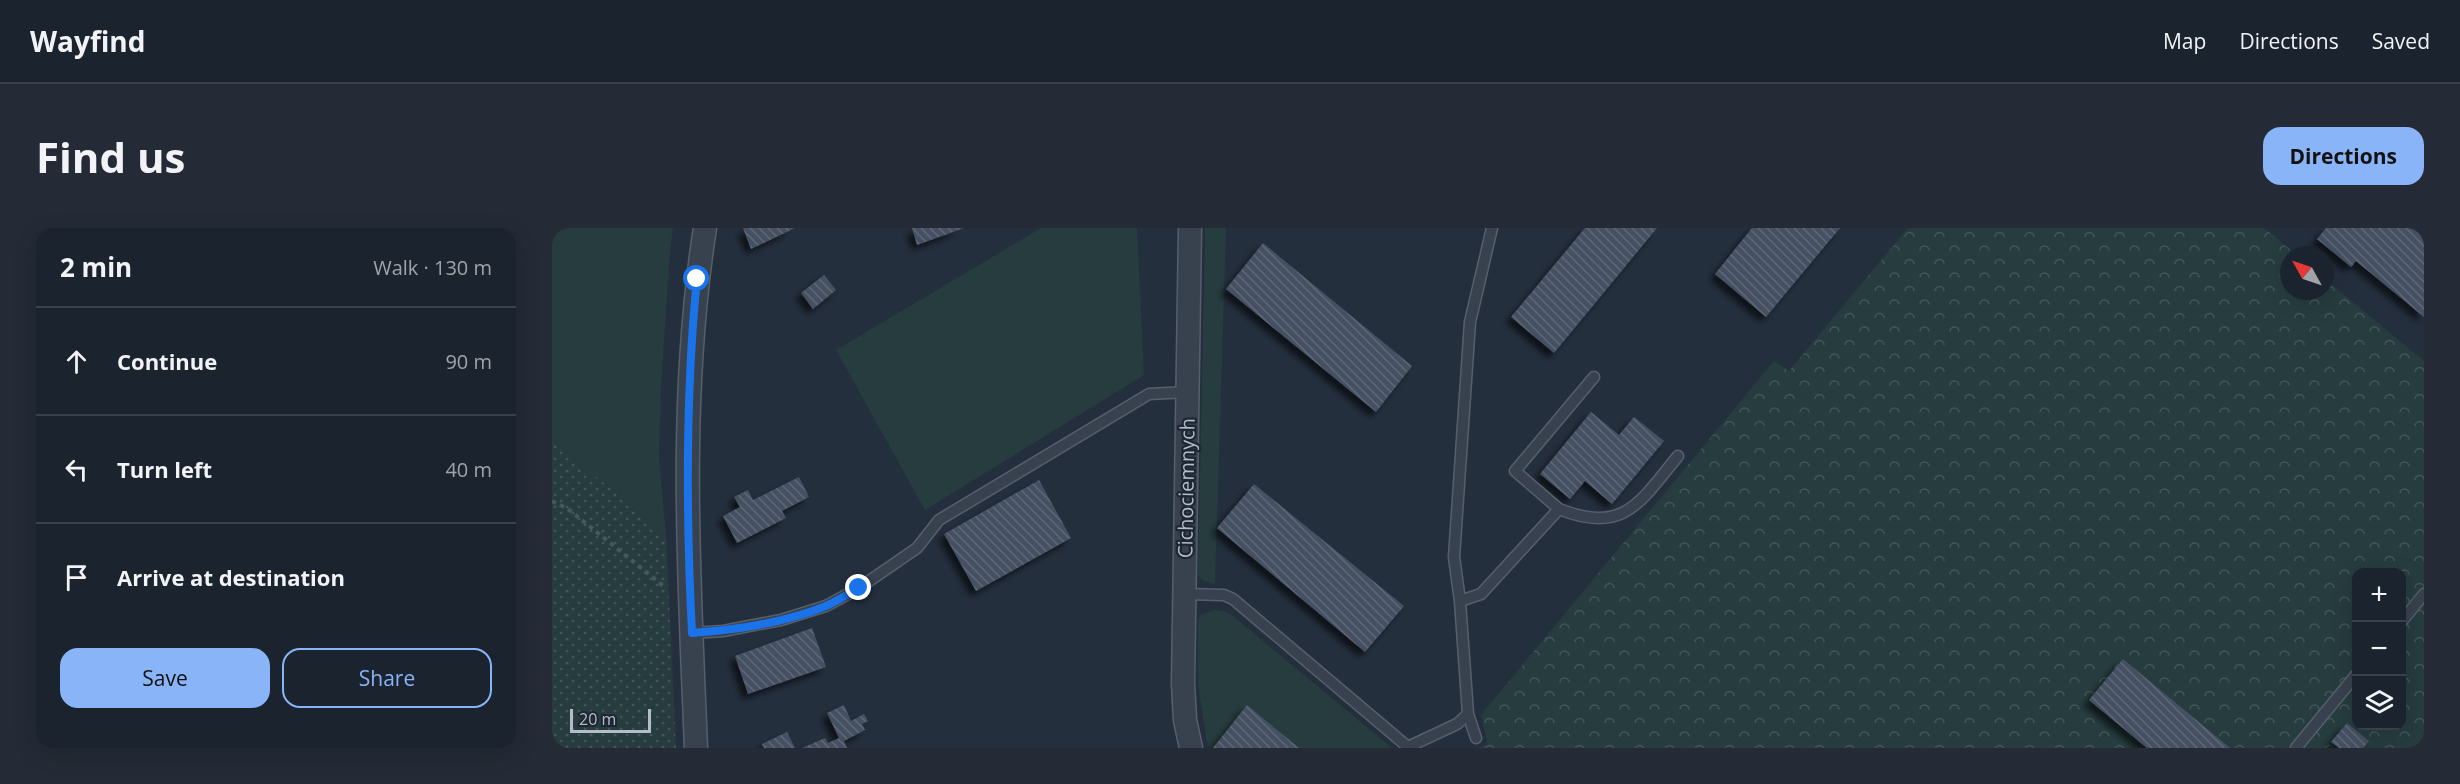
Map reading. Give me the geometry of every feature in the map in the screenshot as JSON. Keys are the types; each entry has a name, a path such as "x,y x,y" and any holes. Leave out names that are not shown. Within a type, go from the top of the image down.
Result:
{"street":[{"path":"696,748 687,474 691,344 705,228"},
{"name":"Cichociemnych","path":"1190,228 1183,684 1185,720 1191,748"}],"lane":[{"path":"1476,738 1468,714 1460,601 1454,557 1470,322 1492,228"},
{"path":"1594,377 1515,471 1559,509 1582,517 1612,518 1641,500 1678,456"},
{"path":"692,633 781,620 826,606 859,588 917,548 939,520 1149,394 1187,392"},
{"path":"1460,601 1481,594 1559,509"},
{"path":"1184,594 1224,595 1233,599 1408,747 1457,724 1468,714"},
{"path":"2406,616 2424,594"},
{"path":"2296,748 2355,676"}],"path":[{"path":"552,501 568,509 667,589"}],"green space":[{"path":"552,228 673,228 661,388 659,457 666,536 552,439"},
{"path":"1041,228 1137,228 1144,375 925,510 836,350"},
{"path":"1205,228 1226,228 1215,584 1202,580 1198,575"},
{"path":"1908,228 2264,228 2286,246 2280,246 2280,300 2334,300 2334,286 2424,361 2424,748 1476,748 1488,745 1481,715 1774,361 1789,371"},
{"path":"552,439 666,536 676,748 552,748"},
{"path":"1214,610 1233,616 1392,748 1210,748 1210,742 1208,748 1198,685 1198,620 1201,615"}],"building":[{"path":"743,228 795,228 751,249"},
{"path":"912,228 964,228 917,245"},
{"path":"1585,228 1657,228 1554,353 1511,317"},
{"path":"1752,228 1840,228 1766,317 1715,274"},
{"path":"2326,228 2415,228 2424,235 2424,317 2356,261 2351,267 2334,253 2334,246 2326,246 2317,239"},
{"path":"1263,243 1412,366 1376,412 1226,289"},
{"path":"824,275 836,290 813,309 801,293"},
{"path":"1591,412 1619,435 1634,417 1664,441 1612,504 1585,481 1570,499 1540,474"},
{"path":"799,477 809,497 782,511 786,518 737,543 723,516 740,507 734,497 748,490 753,500"},
{"path":"1039,480 1071,538 976,591 944,534"},
{"path":"1254,484 1404,606 1365,652 1217,528"},
{"path":"812,628 826,667 748,694 735,656"},
{"path":"2123,659 2230,748 2147,748 2089,700"},
{"path":"844,705 851,721 864,714 868,721 862,724 865,730 844,741 847,748 802,748 825,738 828,743 839,738 827,713"},
{"path":"1247,705 1299,748 1213,748"},
{"path":"2347,723 2352,730 2356,730 2369,741 2363,748 2339,748 2331,742"},
{"path":"787,732 795,748 764,748 762,744"}],"route":[{"path":"697,279 691,344 687,474 692,633 781,620 826,606 859,588"}]}
